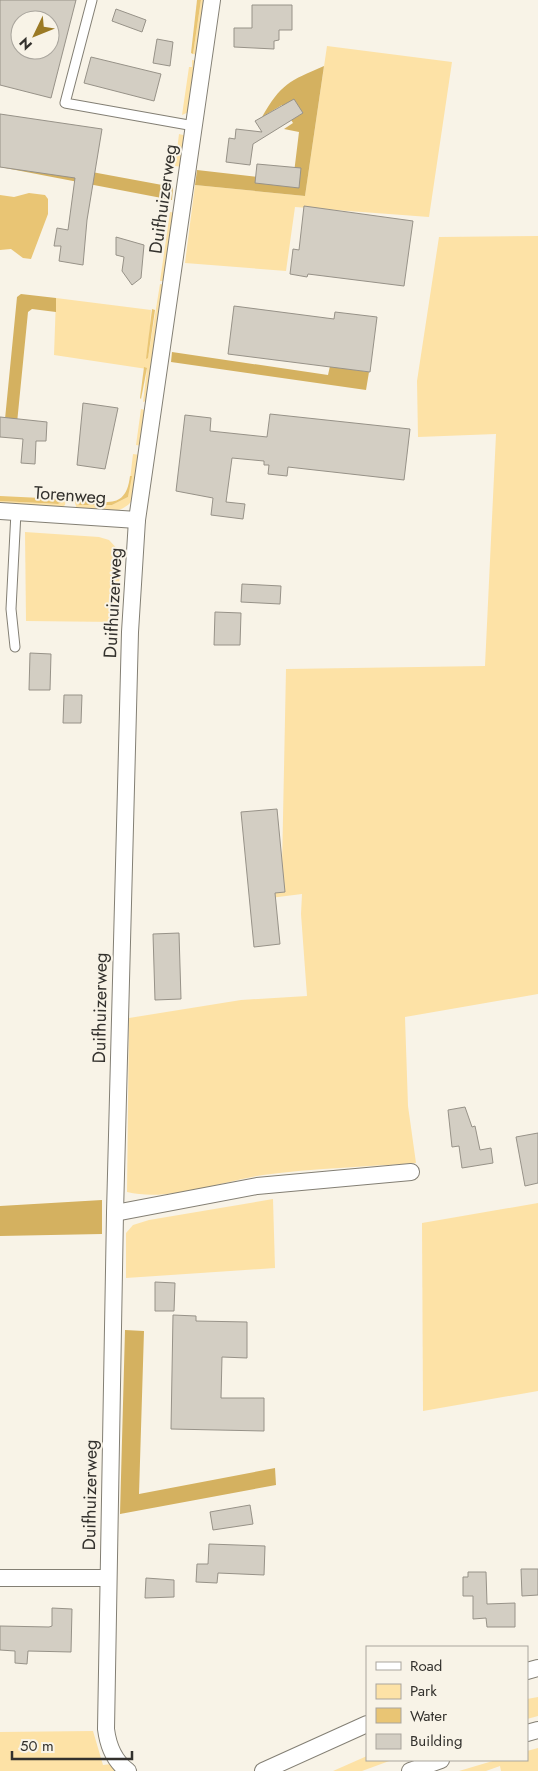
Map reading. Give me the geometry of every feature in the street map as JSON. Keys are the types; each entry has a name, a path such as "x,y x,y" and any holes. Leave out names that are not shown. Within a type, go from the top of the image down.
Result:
{"street":[{"name":"Duifhuizerweg","path":"128,1771 113,1755 108,1743 106,1729 115,1213 130,632 137,520 212,0"},
{"name":"Torenweg","path":"8,511 137,520"},
{"path":"115,1213 257,1186 411,1172"},
{"path":"0,1578 108,1578"},
{"path":"263,1771 366,1724"},
{"path":"410,1771 439,1761"}],"lane":[{"path":"92,0 66,103 194,126"},
{"path":"8,511 11,609 15,648"}],"green space":[{"path":"201,0 206,0 198,55 193,54"},
{"path":"327,46 452,62 429,217 295,207 286,271 185,263 195,185 305,196"},
{"path":"192,60 197,61 191,111 182,115 189,67 192,67"},
{"path":"179,134 187,136 182,167 175,166"},
{"path":"170,212 176,213 166,281 160,281"},
{"path":"538,236 538,994 405,1017 408,1106 416,1163 320,1169 263,1175 194,1190 160,1195 127,1192 129,1018 241,1000 307,996 301,914 302,894 262,899 282,867 286,669 485,666 496,434 418,437 417,381 439,237"},
{"path":"160,284 165,285 149,400 143,402 147,369 54,355 56,298 151,310 148,358"},
{"path":"141,409 145,410 142,446 136,445"},
{"path":"133,454 140,455 133,499 128,505 115,511 77,509 74,500 112,505 128,497"},
{"path":"62,499 66,499 65,505 60,509 0,506 0,501 58,504"},
{"path":"25,532 99,537 109,540 121,553 117,622 26,621"},
{"path":"273,1199 275,1268 126,1278 126,1233 133,1225 149,1220"},
{"path":"538,1203 538,1391 423,1411 422,1223"},
{"path":"538,1697 538,1716 528,1719 528,1699"},
{"path":"93,1731 103,1765 111,1764 117,1771 0,1771 0,1732"},
{"path":"538,1748 538,1771 501,1771 500,1766 486,1771 459,1771 493,1761 528,1761 528,1751"},
{"path":"366,1756 366,1761 389,1761 362,1771 333,1771"}],"shaded area":[{"path":"324,66 305,196 195,185 197,170 293,181 299,132 284,129 293,123 282,105 262,117 275,97 287,85"},
{"path":"0,155 173,187 172,200 0,167"},
{"path":"21,294 56,298 56,312 32,309 28,312 17,423 5,419 17,297"},
{"path":"172,352 328,375 330,366 369,372 366,390 171,362"},
{"path":"102,1200 102,1234 0,1236 0,1206"},
{"path":"125,1330 144,1331 139,1494 275,1468 276,1485 120,1514"}],"water":[{"path":"197,0 201,0 193,54 191,53"},
{"path":"29,193 45,195 48,199 48,214 31,259 23,258 11,249 0,250 0,195 14,197"},
{"path":"152,309 155,310 148,358 146,359"},
{"path":"144,367 147,368 141,399 140,398"},
{"path":"130,476 132,476 128,497 112,505 80,505 76,503 77,500 112,502 119,499 124,495 128,487"},
{"path":"0,496 62,499 63,501 58,504 0,501"}],"building":[{"path":"0,0 76,0 51,98 0,85"},
{"path":"252,5 292,5 292,30 279,30 279,40 274,41 274,49 234,47 234,28 252,28"},
{"path":"116,9 146,20 142,32 112,21"},
{"path":"157,39 173,42 170,66 153,63"},
{"path":"91,57 161,74 154,101 84,83"},
{"path":"294,99 303,113 253,144 250,165 226,162 229,138 235,139 236,129 262,132 255,121"},
{"path":"0,114 102,129 87,220 83,265 59,261 61,246 54,246 57,228 68,230 75,178 0,167"},
{"path":"257,164 301,168 299,188 255,183"},
{"path":"304,206 413,221 404,286 308,274 307,277 290,274 293,249 299,250"},
{"path":"116,237 144,245 141,278 132,285 122,271 124,257 116,255"},
{"path":"234,306 334,319 335,312 377,317 370,372 228,354"},
{"path":"83,403 118,408 105,469 77,465"},
{"path":"270,414 410,429 404,480 288,467 287,476 268,474 269,465 264,465 264,461 232,458 226,502 245,504 243,519 211,515 213,498 176,491 185,415 211,418 210,431 267,437"},
{"path":"0,417 47,422 46,441 36,441 35,464 21,463 23,439 0,437"},
{"path":"242,584 281,586 280,604 241,602"},
{"path":"215,612 241,613 240,645 214,645"},
{"path":"30,653 51,654 50,690 29,690"},
{"path":"64,695 82,695 81,723 63,723"},
{"path":"277,809 285,892 275,893 280,944 254,947 241,812"},
{"path":"179,933 181,999 155,1000 153,934"},
{"path":"465,1107 472,1127 475,1126 480,1150 491,1148 493,1163 462,1168 459,1146 452,1147 448,1110"},
{"path":"538,1133 538,1183 525,1186 516,1137"},
{"path":"155,1282 175,1283 174,1311 155,1311"},
{"path":"173,1315 196,1316 196,1321 247,1322 247,1358 222,1357 221,1398 264,1398 264,1431 171,1429"},
{"path":"250,1505 253,1524 213,1530 210,1512"},
{"path":"209,1544 265,1546 264,1575 218,1573 217,1583 196,1582 197,1564 208,1564"},
{"path":"521,1569 538,1569 538,1595 522,1596"},
{"path":"468,1572 486,1572 487,1604 515,1603 515,1627 487,1627 486,1618 473,1619 473,1596 463,1596 463,1577 468,1577"},
{"path":"146,1578 174,1580 174,1597 145,1598"},
{"path":"52,1608 72,1609 71,1652 28,1651 27,1664 15,1663 15,1651 0,1650 0,1626 52,1626"}]}
